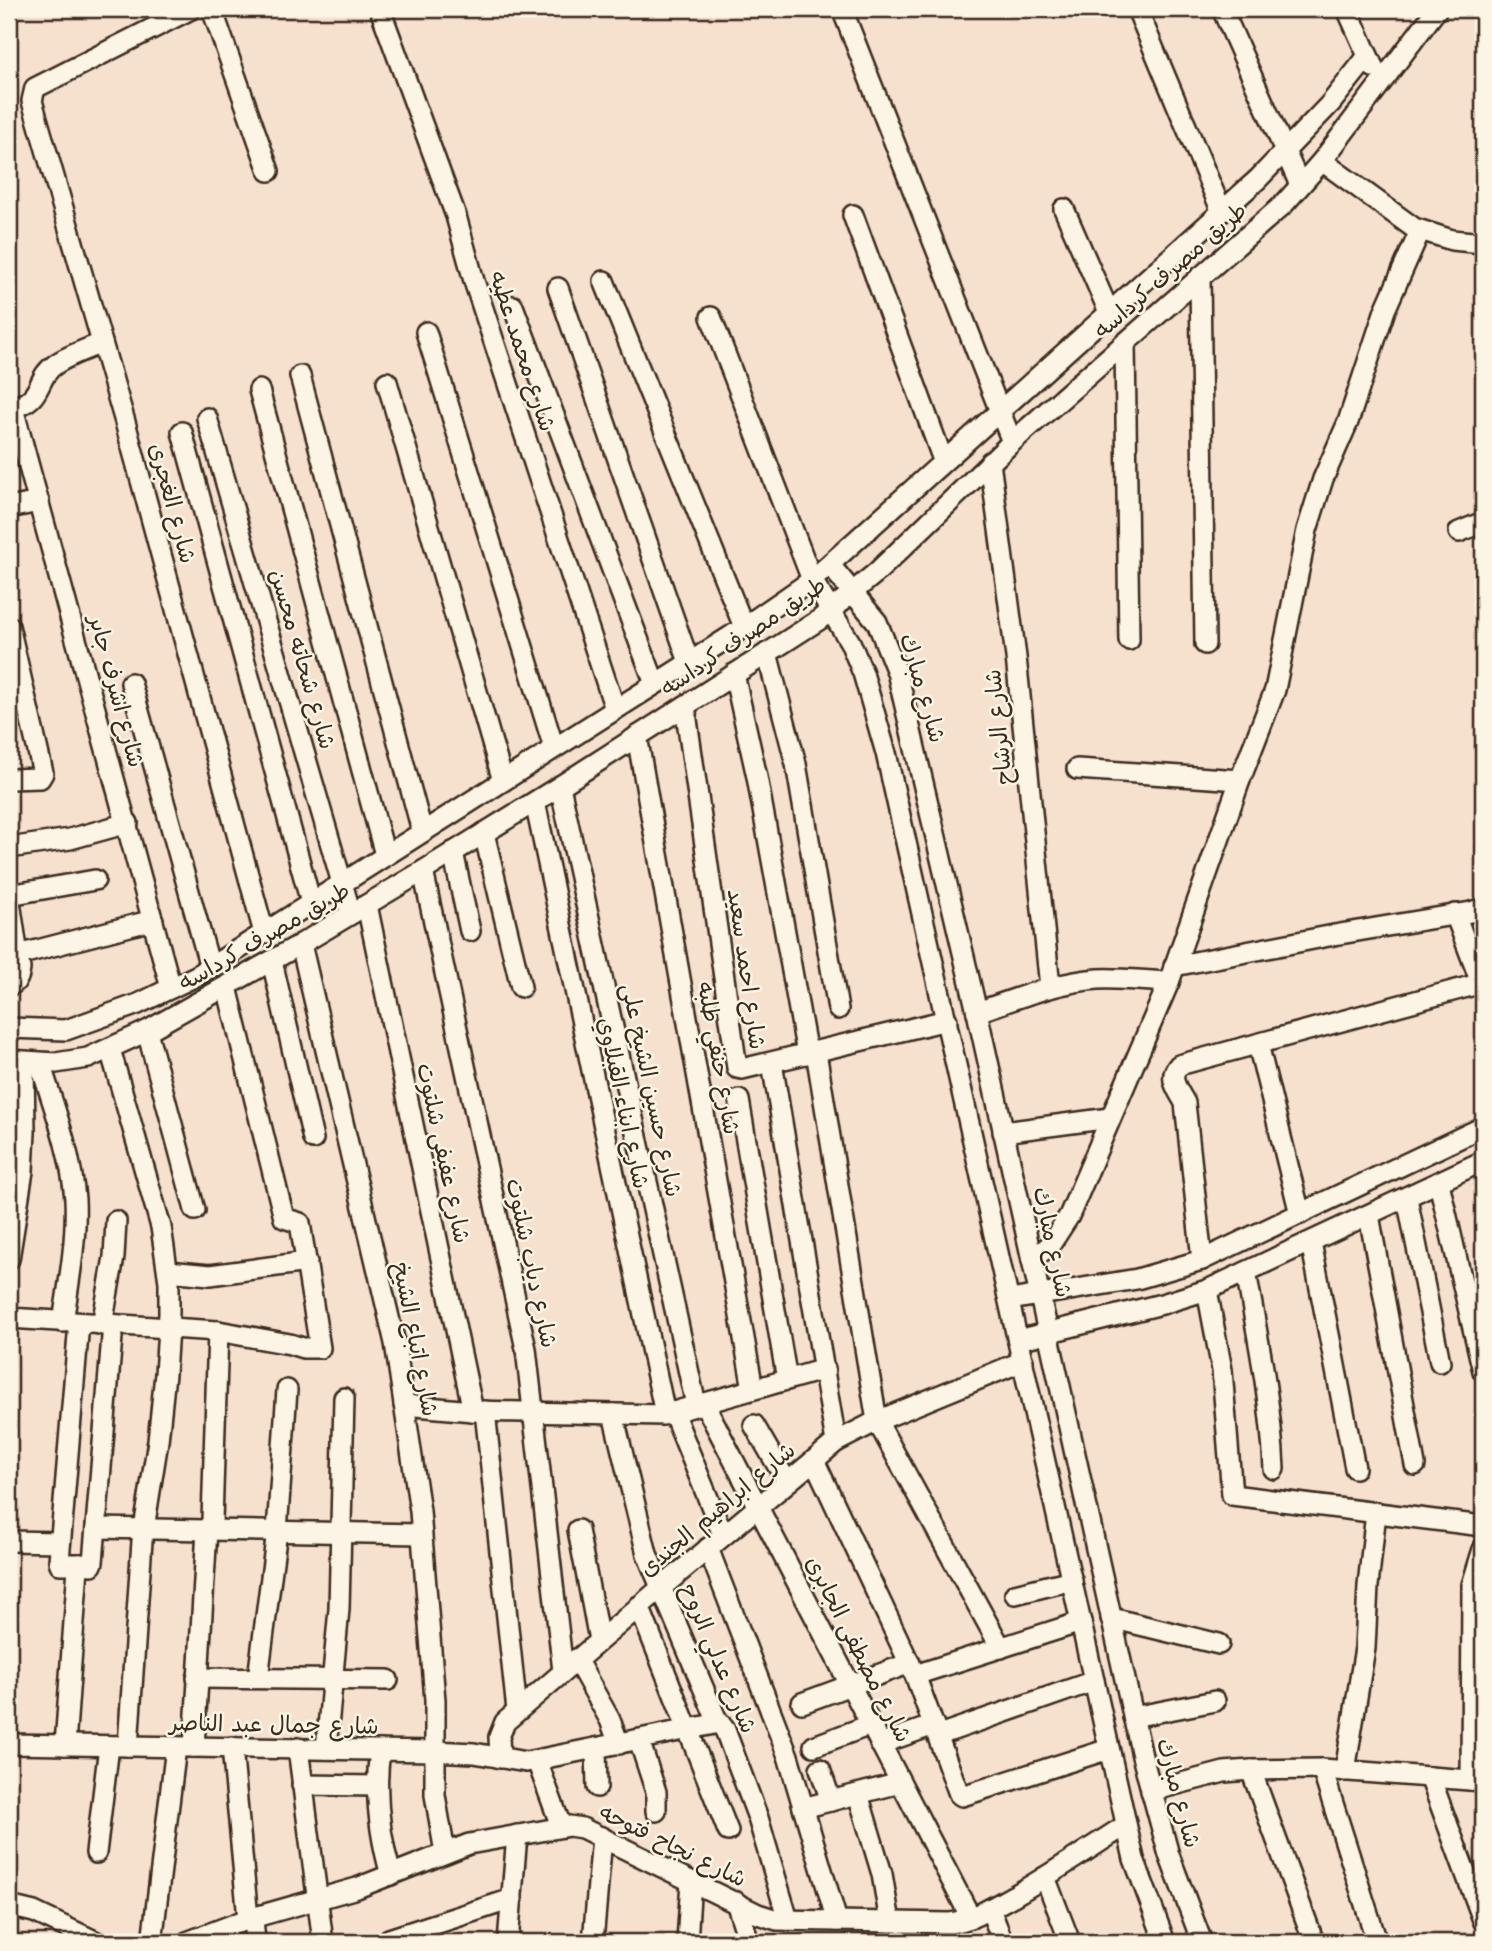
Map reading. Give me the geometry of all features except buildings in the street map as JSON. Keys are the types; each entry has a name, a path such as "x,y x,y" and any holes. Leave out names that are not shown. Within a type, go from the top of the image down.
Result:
{"street":[{"name":"شارع الغجرى","path":"189,9 35,88 32,96 204,706 264,933"},
{"path":"212,9 269,171"},
{"name":"شارع محمد عطيه","path":"380,9 456,216 474,281 615,709"},
{"path":"842,9 1012,442"},
{"path":"1137,9 1222,212"},
{"path":"1222,9 1300,185"},
{"path":"1347,9 1381,83"},
{"name":"طريق مصرف كرداسه","path":"24,1062 56,1063 88,1058 147,1031 227,987 535,802 831,610 877,572 1012,442 1284,204 1322,161 1437,9"},
{"name":"طريق مصرف كرداسه","path":"9,1028 66,1030 138,1004 210,967 744,627 812,580 1222,212 1330,104 1367,56"},
{"path":"1322,161 1420,231 1452,240 1483,243"},
{"path":"1065,209 1109,312"},
{"path":"853,215 943,460"},
{"path":"1032,1260 1050,1245 1063,1227 1172,974 1240,780 1275,691 1307,530 1323,480 1348,422 1385,310 1420,231"},
{"path":"1200,277 1205,644"},
{"path":"604,281 744,627"},
{"path":"558,288 689,662"},
{"path":"513,306 655,684"},
{"path":"711,317 812,580 850,642 863,673 886,753 1126,1825 1143,1887 1165,1942"},
{"path":"426,332 554,748"},
{"path":"1125,342 1129,640"},
{"path":"11,408 31,399 55,364 102,343"},
{"path":"300,376 422,831"},
{"path":"387,382 503,781"},
{"path":"259,390 385,855"},
{"name":"شارع اشرف جابر","path":"11,408 128,823 171,988"},
{"name":"شارع شحاته محسن","path":"207,418 342,883 359,910"},
{"path":"182,432 311,903"},
{"name":"شارع الرشاح","path":"990,462 1016,657 1050,987"},
{"path":"9,508 39,502"},
{"path":"1460,532 1482,527"},
{"name":"شارع مبارك","path":"830,565 877,622 897,672 977,1012 1133,1717 1169,1855 1202,1942"},
{"path":"9,626 13,661 43,773 43,776 37,778 9,779"},
{"path":"767,653 796,764 838,1009"},
{"path":"734,674 757,776 811,1053 877,1421 1001,1648"},
{"path":"131,683 210,967"},
{"name":"شارع احمد سعيد","path":"685,706 736,1066 742,1069 772,1063 947,1020"},
{"name":"شارع حنفي طلبه","path":"637,736 753,1390"},
{"path":"1077,769 1240,780"},
{"name":"شارع حسين الشيخ على","path":"560,786 700,1404"},
{"name":"شارع ابناء القبلاوي","path":"535,802 669,1413 723,1535"},
{"path":"9,848 70,839 128,823"},
{"path":"484,833 521,987"},
{"path":"453,852 470,931"},
{"name":"شارع دياب شلتوت","path":"423,871 526,1349 570,1665"},
{"path":"9,986 19,976 9,895 95,880"},
{"path":"977,1012 1050,987 1098,979 1172,974 1334,935 1483,908"},
{"name":"شارع عفيفى شلتوت","path":"359,910 480,1411 517,1711"},
{"path":"1202,1260 1185,1103 1174,1082 1174,1073 1179,1065 1482,985 1455,914"},
{"path":"18,955 153,920"},
{"name":"شارع اتباع الشيخ","path":"301,944 395,1343 421,1534 435,1700 437,1811 445,1853"},
{"path":"272,961 313,1139"},
{"path":"936,972 965,964"},
{"path":"9,1318 218,1331 303,1348 320,1348 300,1222 284,1218 227,987"},
{"path":"147,1031 195,1210"},
{"path":"1258,1044 1300,1214"},
{"path":"96,1853 118,1746 144,1529 158,1441 168,1328 167,1271 161,1227 110,1049"},
{"path":"9,1259 23,1171 24,1062"},
{"path":"24,1062 66,1147 75,1200 60,1564 92,1565 93,1562 116,1222"},
{"path":"772,1063 836,1442"},
{"path":"739,1100 787,1380"},
{"path":"1003,1132 1110,1118"},
{"path":"1010,1300 1137,1279 1202,1260 1483,1127"},
{"path":"1018,1340 1207,1290 1439,1184 1483,1161"},
{"path":"1439,1184 1483,1371"},
{"path":"1407,1198 1440,1362"},
{"path":"1369,1215 1415,1465"},
{"path":"1311,1242 1355,1468"},
{"path":"167,1271 210,1275 307,1262"},
{"path":"1246,1272 1264,1368 1275,1469"},
{"path":"1077,1289 1083,1323"},
{"path":"1207,1290 1222,1370 1232,1494 1483,1526"},
{"path":"152,1942 198,1678 207,1530 212,1521 218,1331"},
{"name":"شارع ابراهيم الجندى","path":"500,1758 499,1733 505,1722 757,1506 836,1442 877,1421 1023,1361"},
{"path":"404,1405 480,1411 669,1413 825,1369"},
{"path":"258,1678 277,1531 287,1390"},
{"path":"326,1749 339,1609 344,1398"},
{"name":"شارع مصطفى الجابرى","path":"700,1404 757,1506 971,1918"},
{"name":"شارع عدلي الروح","path":"613,1414 647,1554 719,1723 725,1730 758,1818 788,1920"},
{"path":"754,1425 787,1482"},
{"path":"814,1460 913,1669 960,1795 1109,1749"},
{"path":"1345,1771 1365,1648 1376,1512"},
{"path":"96,1528 421,1534"},
{"path":"579,1530 599,1640"},
{"path":"9,1541 60,1542"},
{"path":"708,1548 789,1756 837,1921"},
{"path":"1151,1791 1224,1772 1251,1770 1322,1769 1477,1781 1472,1585 1483,1549"},
{"path":"65,1745 80,1564"},
{"path":"1015,1594 1072,1580"},
{"path":"639,1606 728,1831"},
{"path":"1111,1618 1220,1644"},
{"path":"802,1703 850,1685 1001,1648 1081,1622"},
{"path":"570,1665 602,1703 619,1744"},
{"path":"198,1678 388,1680"},
{"path":"880,1744 937,1730 1094,1681"},
{"path":"1133,1717 1215,1701"},
{"name":"شارع جمال عبد الناصر","path":"9,1744 434,1751 474,1753 526,1762 719,1723"},
{"path":"814,1746 870,1725"},
{"path":"639,1740 656,1792 656,1811"},
{"path":"232,1747 251,1919 256,1942"},
{"path":"298,1748 323,1942"},
{"path":"596,1748 597,1787"},
{"path":"380,1750 377,1786 381,1836 391,1875"},
{"path":"537,1761 561,1826"},
{"path":"820,1769 831,1801"},
{"path":"1322,1769 1377,1942"},
{"path":"1251,1770 1314,1942"},
{"path":"1430,1777 1483,1920"},
{"path":"803,1808 900,1783"},
{"path":"302,1785 377,1786"},
{"path":"858,1794 882,1874 890,1922"},
{"name":"شارع نجاح فتوحه","path":"187,1942 251,1919 358,1888 468,1844 561,1826 582,1828 766,1917 788,1920 950,1923 971,1918 990,1909 1126,1825"},
{"path":"508,1942 517,1835"},
{"path":"593,1942 602,1838"},
{"path":"1045,1877 1070,1942"},
{"path":"687,1942 691,1881"},
{"path":"388,1939 512,1899"},
{"path":"736,1902 749,1942"},
{"path":"9,1906 34,1912 97,1942"},
{"path":"990,1909 1003,1942"},
{"path":"912,1923 920,1942"}]}
